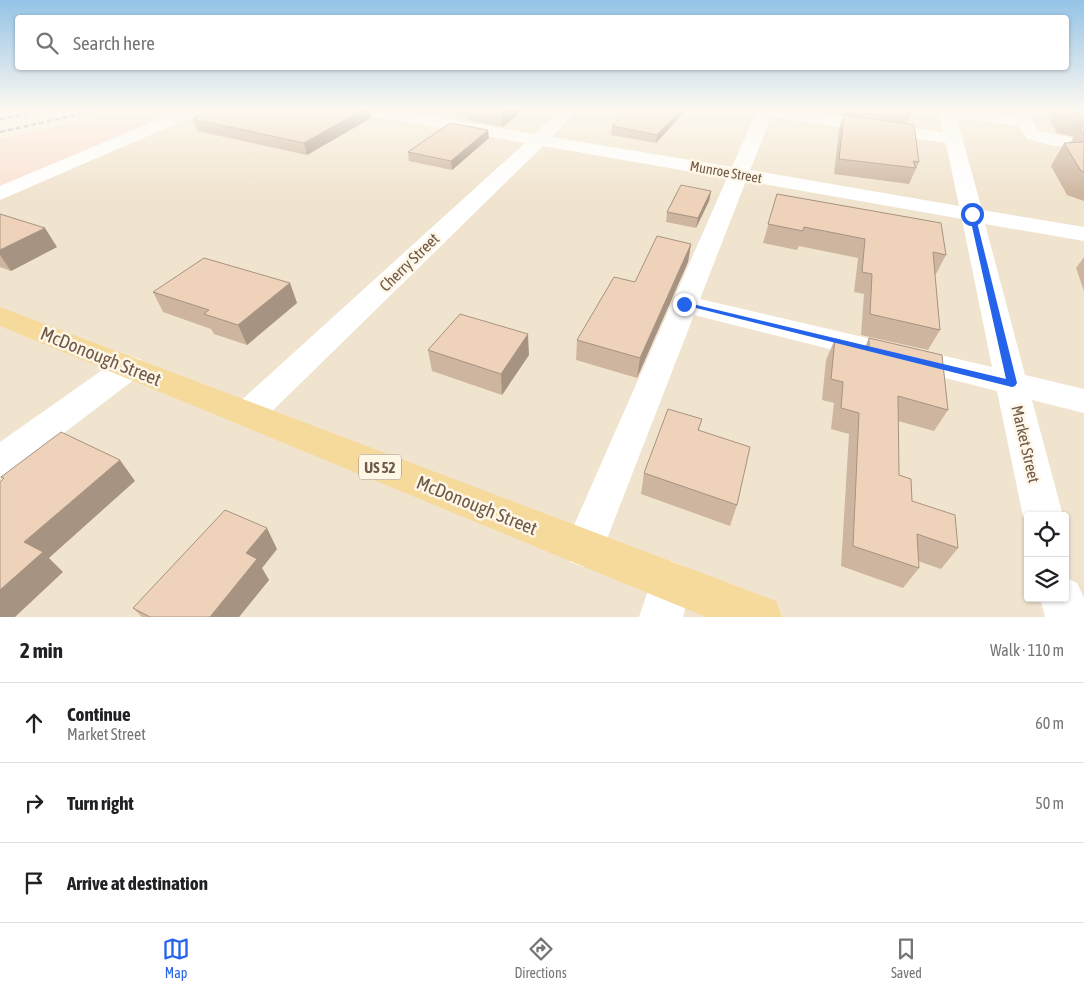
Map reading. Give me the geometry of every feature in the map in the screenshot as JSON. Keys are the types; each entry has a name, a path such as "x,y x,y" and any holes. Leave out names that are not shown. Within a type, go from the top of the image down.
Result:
{"main road":[{"name":"McDonough Street","path":"0,316 584,548 666,599 760,617"}],"street":[{"path":"0,194 128,139"},
{"name":"Munroe Street","path":"529,139 1084,234"},
{"path":"584,548 752,139"},
{"name":"Market Street","path":"954,139 1042,512"},
{"path":"1047,139 1084,145"},
{"name":"Cherry Street","path":"248,414 536,140"},
{"path":"684,304 1084,401"},
{"path":"0,461 129,367"},
{"path":"1063,602 1067,617"}],"shaded area":[{"path":"1,139 121,139 0,190"},
{"path":"121,139 1084,139 1084,617 0,617 0,190"}],"building":[{"path":"285,139 311,139 304,143"},
{"path":"427,139 478,139 451,161 408,152"},
{"path":"841,139 916,139 919,162 913,161 916,168 839,159"},
{"path":"1084,142 1084,172 1081,171 1064,143"},
{"path":"681,185 711,191 698,218 667,212"},
{"path":"777,194 941,223 946,255 933,252 940,330 870,314 872,274 862,272 865,239 804,227 803,231 768,224"},
{"path":"0,214 45,228 0,250"},
{"path":"657,236 691,244 640,358 577,340 614,277 635,282"},
{"path":"204,258 290,283 238,325 204,314 209,310 153,292"},
{"path":"460,314 528,334 501,374 428,350"},
{"path":"869,338 942,355 948,410 898,396 899,475 911,479 912,501 955,515 958,548 917,534 919,568 853,546 859,413 841,408 843,382 831,379 835,339 869,348"},
{"path":"668,409 702,419 698,430 750,447 737,505 644,473"},
{"path":"61,432 120,460 24,542 43,552 0,590 0,482 4,478 1,477"},
{"path":"225,510 267,528 246,553 257,559 210,617 150,617 133,608"}],"route":[{"path":"684,304 1012,383 972,214"}]}
